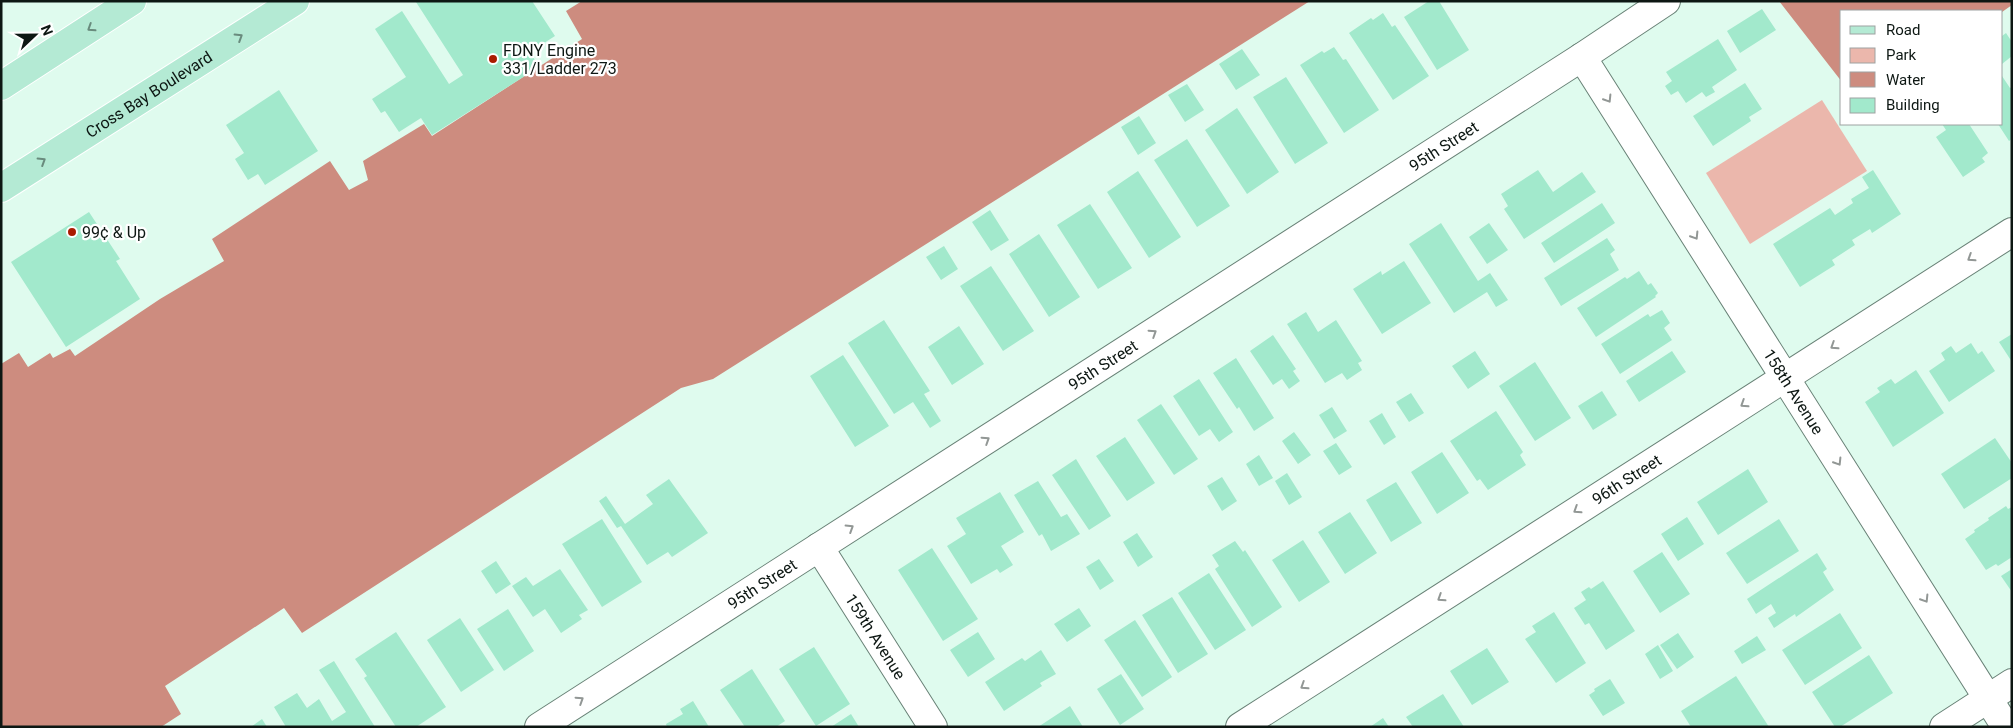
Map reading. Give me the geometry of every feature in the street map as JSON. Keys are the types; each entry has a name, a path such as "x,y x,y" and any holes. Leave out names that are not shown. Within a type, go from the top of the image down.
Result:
{"main road":[{"path":"1,86 132,1"},
{"name":"Cross Bay Boulevard","path":"1,188 295,1"}],"street":[{"name":"95th Street","path":"539,727 1582,57 1666,1"},
{"name":"158th Avenue","path":"1582,57 2006,727"},
{"name":"96th Street","path":"1240,727 2012,232"},
{"name":"159th Avenue","path":"818,547 933,727"},
{"path":"1944,727 2012,683"}],"green space":[{"path":"1822,100 1867,171 1750,244 1706,173"}],"water":[{"path":"582,1 1310,1 713,379 681,388 302,633 284,608 165,686 181,714 161,727 1,727 1,364 19,353 28,367 50,353 53,358 70,349 75,356 160,299 224,261 212,239 330,161 349,190 368,180 363,161 424,124 432,136 582,39 566,11"},
{"path":"1779,1 2012,1 2012,5 2003,11 1840,10 1840,79"}],"building":[{"name":"FDNY Engine 331/Ladder 273","path":"532,1 555,36 530,52 539,67 432,135 421,118 399,132 385,111 381,113 372,99 406,77 375,29 402,11 449,84 463,75 416,2"},
{"path":"1429,1 1439,1 1469,50 1437,70 1404,17"},
{"path":"1762,9 1776,30 1740,53 1727,31"},
{"path":"1383,13 1392,27 1395,25 1429,76 1393,100 1349,33 1371,18 1373,20"},
{"path":"2006,33 2012,42 2012,56 2003,63 2003,35"},
{"path":"1718,39 1737,70 1712,87 1715,92 1706,97 1702,92 1686,103 1678,91 1671,95 1665,86 1672,81 1666,72"},
{"path":"1334,47 1343,60 1346,59 1379,110 1344,133 1300,65 1322,51 1324,53"},
{"path":"1242,49 1260,75 1236,90 1219,64"},
{"path":"1286,77 1328,143 1295,164 1253,97"},
{"path":"2003,78 2010,88 2012,87 2012,139 2009,141 1999,125 2003,125"},
{"path":"1745,83 1762,109 1749,117 1751,121 1713,146 1693,116"},
{"path":"1187,84 1204,110 1185,122 1168,95"},
{"path":"279,90 318,151 265,185 258,174 248,180 235,159 244,153 226,125"},
{"path":"1237,108 1279,172 1247,194 1205,130"},
{"path":"1139,116 1156,143 1138,155 1121,127"},
{"path":"1943,125 1970,125 1988,153 1982,158 1985,162 1963,177 1936,137 1946,130"},
{"path":"1187,139 1230,206 1197,227 1154,160"},
{"path":"1538,170 1553,192 1582,172 1596,192 1524,239 1504,209 1508,206 1501,194"},
{"path":"1873,170 1901,214 1872,233 1870,229 1852,240 1855,245 1832,260 1835,265 1800,287 1773,244 1830,208 1835,215 1853,203 1851,199 1869,188 1862,177"},
{"path":"1138,171 1181,237 1149,258 1107,192"},
{"path":"1602,203 1615,223 1554,263 1541,243"},
{"path":"1090,204 1132,268 1098,289 1057,225"},
{"path":"990,210 1009,240 991,251 972,222"},
{"path":"89,212 120,259 116,261 140,299 66,347 11,262"},
{"path":"1441,223 1478,281 1490,273 1508,300 1496,307 1487,292 1454,313 1409,244"},
{"path":"1489,223 1508,250 1487,264 1469,237"},
{"path":"1039,234 1080,297 1049,317 1009,254"},
{"path":"1607,238 1615,250 1610,254 1619,270 1561,306 1544,278"},
{"path":"944,246 958,269 941,280 926,257"},
{"path":"1404,261 1431,303 1382,334 1353,289 1381,271 1382,275"},
{"path":"991,266 1034,331 1003,351 960,286"},
{"path":"1639,271 1648,285 1651,283 1658,293 1656,297 1596,337 1577,308 1625,277 1627,279"},
{"path":"1662,310 1670,323 1664,328 1672,340 1620,374 1601,344 1648,314 1650,317"},
{"path":"1306,312 1318,332 1336,320 1362,361 1358,363 1362,370 1347,380 1342,373 1325,383 1287,324"},
{"path":"884,320 930,391 924,394 941,421 930,428 913,402 894,414 848,343"},
{"path":"959,326 984,364 952,385 928,347"},
{"path":"2012,334 2012,362 1999,342"},
{"path":"1273,335 1296,369 1293,371 1300,381 1289,389 1282,379 1273,385 1250,351"},
{"path":"1971,343 1978,354 1982,351 1995,371 1949,402 1929,371 1945,360 1941,353 1951,346 1956,353"},
{"path":"1475,351 1490,374 1468,389 1452,366"},
{"path":"1672,351 1686,372 1639,402 1626,381"},
{"path":"843,355 889,426 855,447 810,376"},
{"path":"1236,358 1274,418 1254,431 1239,407 1237,409 1213,373"},
{"path":"1535,362 1571,418 1535,441 1499,386"},
{"path":"1916,370 1944,413 1893,447 1865,402 1880,392 1877,388 1891,379 1895,384"},
{"path":"1199,379 1233,432 1219,442 1210,429 1199,436 1173,396"},
{"path":"1602,391 1617,415 1593,430 1578,406"},
{"path":"1411,393 1424,413 1409,422 1396,402"},
{"path":"1161,404 1198,459 1174,475 1137,420"},
{"path":"1332,407 1347,431 1334,439 1319,415"},
{"path":"1496,411 1523,452 1520,455 1526,465 1488,490 1480,479 1477,481 1450,441"},
{"path":"1382,413 1396,437 1384,445 1369,421"},
{"path":"1294,432 1311,455 1298,464 1282,441"},
{"path":"1125,437 1155,483 1127,501 1096,456"},
{"path":"1995,438 2012,463 2012,478 1964,509 1941,474"},
{"path":"1336,443 1352,467 1339,475 1323,451"},
{"path":"1442,452 1469,493 1437,514 1411,472"},
{"path":"1259,455 1273,478 1259,486 1246,464"},
{"path":"1076,459 1111,516 1089,530 1052,475"},
{"path":"1748,469 1768,502 1718,535 1697,502"},
{"path":"1287,473 1302,497 1289,505 1275,481"},
{"path":"1222,477 1237,501 1222,511 1207,486"},
{"path":"669,479 708,533 672,557 668,552 647,565 621,526 617,528 599,501 606,496 625,524 653,504 646,495"},
{"path":"1038,481 1061,517 1067,514 1080,534 1051,551 1042,534 1039,536 1014,495"},
{"path":"1396,482 1422,523 1391,542 1366,500"},
{"path":"1000,492 1024,532 1001,546 1013,565 1000,573 997,569 971,584 947,546 966,534 956,518"},
{"path":"2006,506 2008,509 2012,507 2012,557 1998,566 1996,564 1986,570 1965,539 1989,520 1988,518"},
{"path":"1350,512 1377,553 1345,574 1318,532"},
{"path":"1687,517 1704,544 1678,561 1661,534"},
{"path":"602,519 642,582 602,607 562,544"},
{"path":"1779,519 1799,551 1747,584 1726,553"},
{"path":"1137,533 1153,557 1138,567 1123,542"},
{"path":"1303,540 1330,582 1299,602 1272,560"},
{"path":"1235,541 1243,552 1245,550 1282,607 1252,627 1215,569 1219,566 1212,555"},
{"path":"932,548 978,619 943,641 898,570"},
{"path":"1662,552 1690,594 1660,613 1633,571"},
{"path":"1817,553 1827,569 1823,572 1834,590 1796,617 1795,614 1774,628 1768,618 1776,613 1771,604 1756,614 1747,599"},
{"path":"1099,559 1114,581 1100,590 1086,567"},
{"path":"496,561 511,584 496,594 481,571"},
{"path":"560,569 588,610 579,615 582,619 561,633 545,609 533,617 512,586 526,577 533,586"},
{"path":"2012,569 2012,592 2001,576"},
{"path":"1209,573 1246,630 1215,650 1178,593"},
{"path":"1603,581 1635,631 1606,650 1589,623 1585,625 1574,608 1586,600 1581,592 1589,587 1591,589"},
{"path":"1172,597 1208,654 1178,673 1142,615"},
{"path":"1079,608 1091,626 1067,642 1054,624"},
{"path":"508,609 534,651 504,671 477,629"},
{"path":"1554,612 1586,663 1556,683 1525,639 1536,632 1532,626"},
{"path":"1840,613 1862,648 1805,685 1782,650"},
{"path":"460,618 494,670 461,692 427,640"},
{"path":"1135,620 1172,677 1142,697 1104,640"},
{"path":"396,632 446,707 416,727 396,727 364,678 367,676 355,659"},
{"path":"978,632 995,659 968,677 950,650"},
{"path":"1678,633 1694,657 1677,669 1660,645"},
{"path":"1757,636 1766,650 1742,664 1734,651"},
{"path":"1658,645 1673,671 1660,679 1645,654"},
{"path":"814,647 850,704 816,726 779,669"},
{"path":"1487,648 1509,682 1472,705 1450,671"},
{"path":"1041,650 1056,674 1040,683 1042,686 1004,711 985,682 1022,658 1025,661"},
{"path":"1869,655 1893,693 1840,727 1835,727 1812,692"},
{"path":"334,661 375,727 286,727 274,707 297,693 307,708 319,699 332,721 346,712 319,670"},
{"path":"752,669 785,721 776,727 745,727 720,690"},
{"path":"1121,674 1144,709 1120,725 1097,689"},
{"path":"1736,676 1769,727 1691,727 1681,711"},
{"path":"1610,679 1625,703 1603,716 1589,695 1595,691 1594,689"},
{"path":"1443,694 1464,727 1413,727 1406,717"},
{"path":"693,701 709,727 667,727 666,724 683,714 680,709"},
{"path":"1070,706 1083,727 1038,727"},
{"path":"851,714 859,727 831,727"},
{"path":"1383,718 1389,727 1370,727"},
{"path":"262,719 267,727 251,727"}],"place":[{"name":"FDNY Engine 331/Ladder 273","path":"493,59"},
{"name":"99¢ & Up","path":"72,232"}]}
